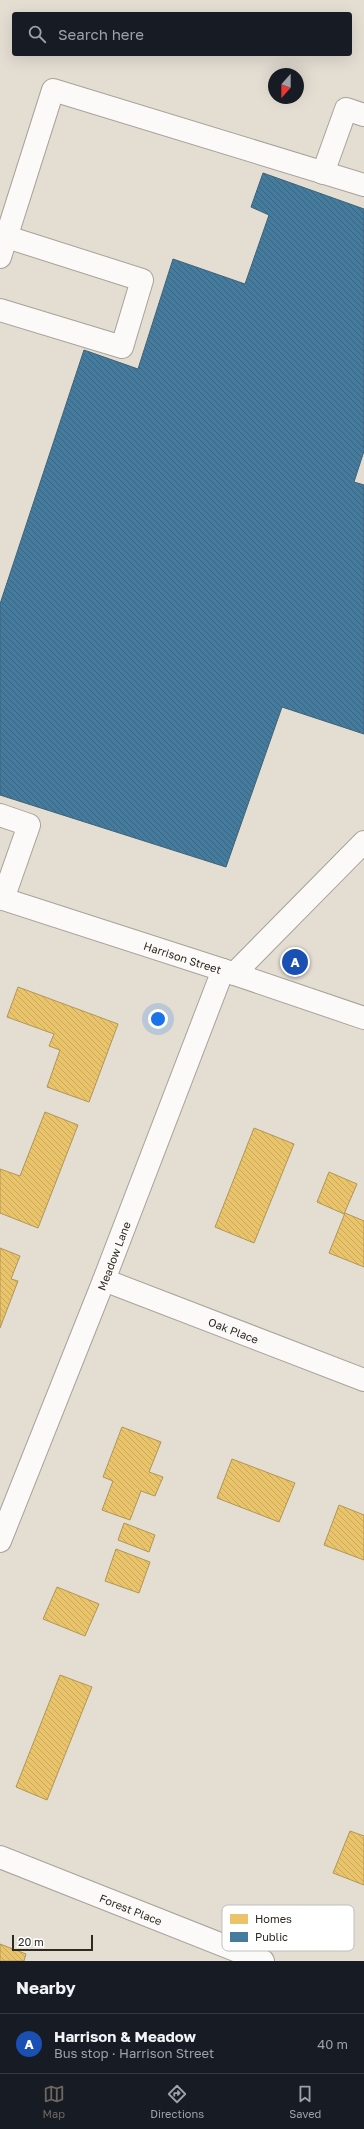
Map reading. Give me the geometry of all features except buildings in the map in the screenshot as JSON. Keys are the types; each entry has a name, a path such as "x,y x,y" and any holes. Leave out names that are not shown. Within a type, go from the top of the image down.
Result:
{"street":[{"path":"0,310 122,347 142,280 3,247 54,90 364,185"},
{"path":"323,173 346,109 364,115"},
{"path":"0,815 29,825 1,899"},
{"path":"228,972 364,842"},
{"name":"Harrison Street","path":"1,899 228,972 364,1018"},
{"name":"Meadow Lane","path":"0,1541 228,972"},
{"name":"Oak Place","path":"104,1280 364,1380"},
{"name":"Forest Place","path":"0,1857 222,1945"},
{"name":"Forest Place","path":"238,1951 263,1961"}],"place":[{"name":"Harrison & Meadow","path":"295,962"}]}
